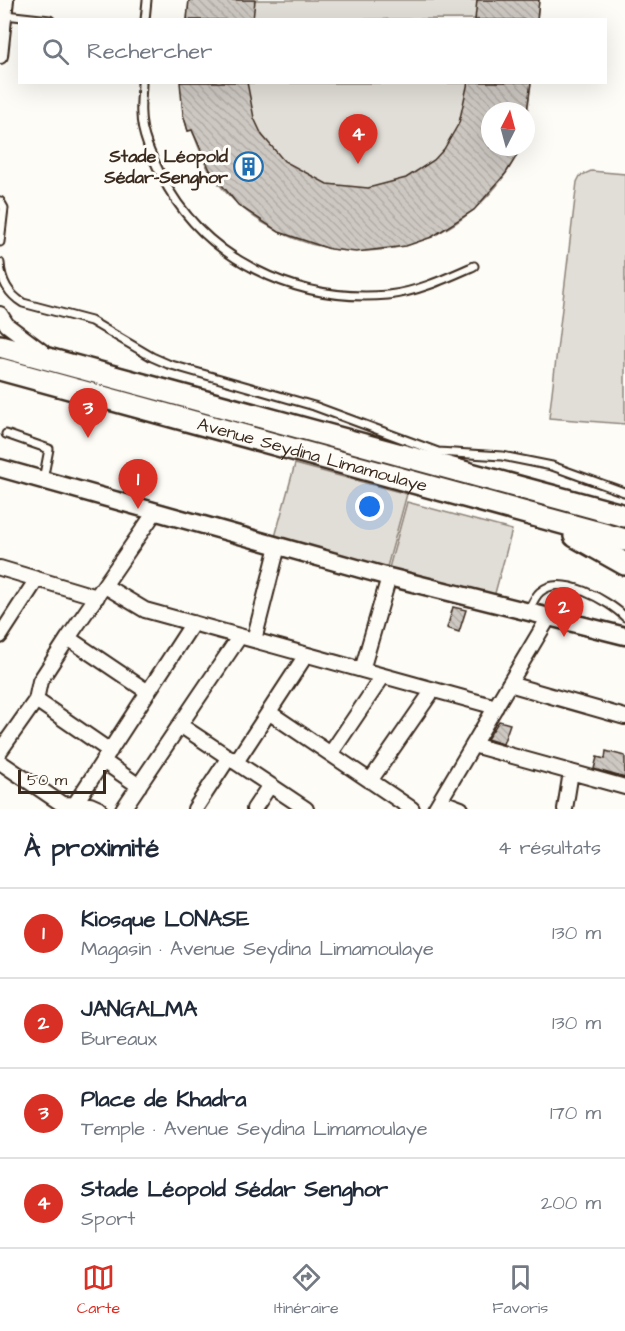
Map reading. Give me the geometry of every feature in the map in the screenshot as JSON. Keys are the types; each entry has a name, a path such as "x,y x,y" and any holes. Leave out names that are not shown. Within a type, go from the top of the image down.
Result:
{"highway":[{"name":"Avenue Seydina Limamoulaye","path":"4,343 34,356 625,516"},
{"name":"Avenue Seydina Limamoulaye","path":"0,369 625,540"},
{"path":"529,514 587,541 625,564"}],"street":[{"path":"0,56 6,0"},
{"path":"0,314 7,325 22,338 60,363"},
{"path":"0,468 389,577 625,636"},
{"path":"0,752 36,700 40,681 155,512"},
{"path":"254,640 278,546"},
{"path":"0,568 37,579 101,592 145,610 496,707"},
{"path":"362,670 389,577"},
{"path":"0,636 37,579"},
{"path":"461,809 438,805 549,617"},
{"path":"75,804 193,623"},
{"path":"123,809 240,636"},
{"path":"68,638 148,692"},
{"path":"195,809 270,712 306,655"},
{"path":"331,753 383,676"},
{"path":"509,684 625,717"},
{"path":"370,781 433,690"},
{"path":"36,700 107,756 139,786"},
{"path":"270,712 412,809"},
{"path":"180,724 306,809"},
{"path":"473,745 625,787"},
{"path":"0,762 52,804 90,805 99,809"},
{"path":"565,809 571,772"},
{"path":"254,809 270,785"}],"lane":[{"path":"146,18 147,0"},
{"path":"5,15 32,18"},
{"path":"142,84 141,116 151,155 171,195 200,231 257,272 321,294 389,295 441,281 474,266"},
{"path":"0,201 4,208 0,242"},
{"path":"0,263 3,281 14,298 23,303 91,321 168,364 314,406 438,452 502,456 552,466 624,492"},
{"path":"6,434 49,449 43,480"},
{"path":"528,612 539,592 550,586 567,586 599,598 616,608 625,617"}],"shaded area":[{"path":"189,0 539,0 537,18 187,18"},
{"path":"181,84 531,84 529,102 481,102 481,156 515,156 496,186 463,218 431,236 398,247 363,251 328,248 294,238 262,222 234,200 210,172 192,130 188,131 183,114"},
{"path":"591,171 625,174 625,424 549,418 577,182 580,176"},
{"path":"295,464 407,494 387,567 275,537"},
{"path":"407,502 512,530 494,597 389,568"}],"building":[{"path":"189,0 255,0 253,18 187,18"},
{"path":"477,0 539,0 537,18 475,18"},
{"name":"Stade Léopold Sédar-Senghor","path":"180,84 247,84 254,118 262,135 284,161 327,184 368,188 406,178 434,160 444,149 459,123 468,84 531,84 528,102 481,102 481,156 516,156 506,173 474,210 432,237 406,246 356,252 330,249 279,232 238,205 210,170 192,130 188,131 183,114"},
{"path":"453,607 466,610 459,632 447,628"},
{"path":"499,721 510,724 503,744 487,739"},
{"path":"606,751 625,756 625,778 594,769 597,757 605,759"}],"place":[{"name":"Stade Léopold Sédar Senghor","path":"358,164"},
{"name":"Stade Léopold Sédar-Senghor","path":"249,166"},
{"name":"Place de Khadra","path":"88,438"},
{"name":"Kiosque LONASE","path":"138,509"},
{"name":"JANGALMA","path":"564,637"}]}
